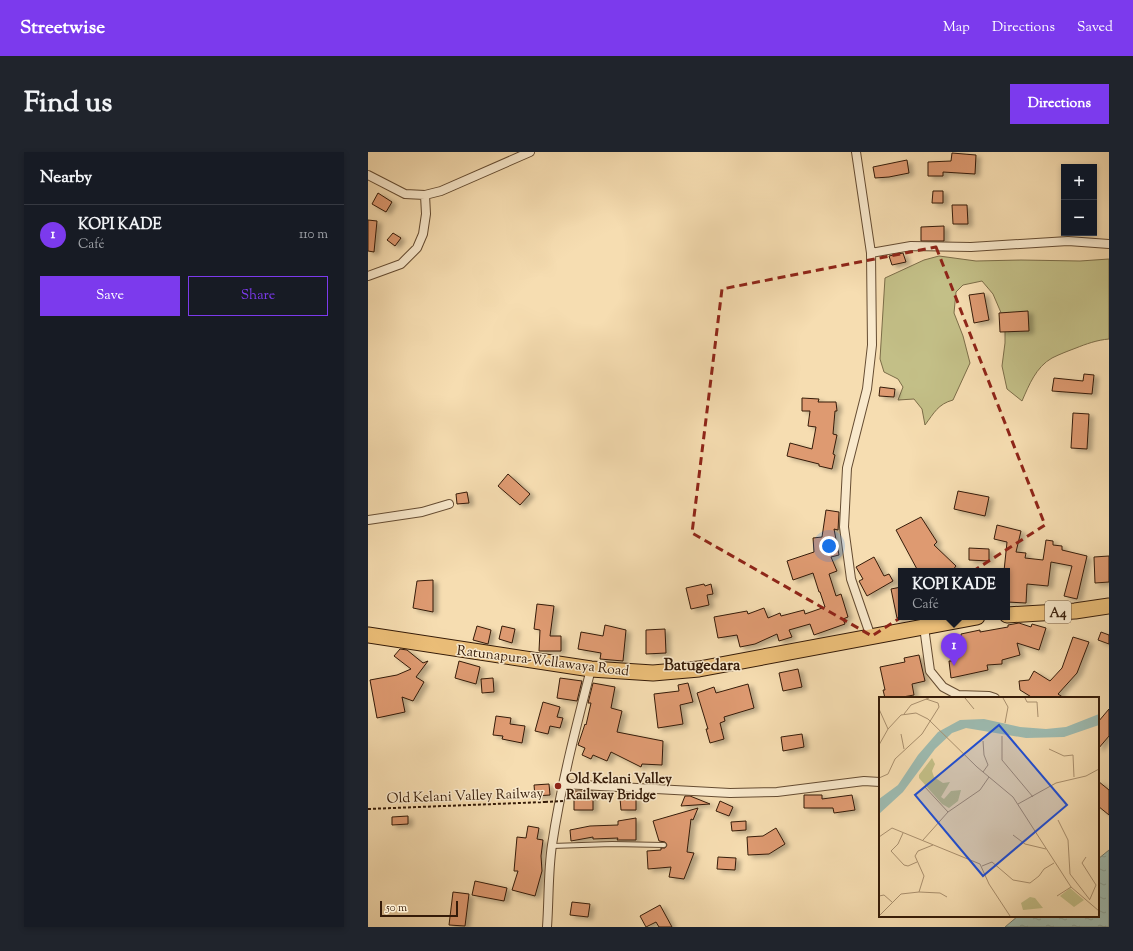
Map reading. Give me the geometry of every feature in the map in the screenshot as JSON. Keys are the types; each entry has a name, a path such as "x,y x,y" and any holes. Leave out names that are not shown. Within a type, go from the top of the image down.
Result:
{"highway":[{"name":"A4","path":"1010,615 1075,611 1109,606"},
{"name":"Ratunapura-Wellawaya Road","path":"368,636 591,669 653,673 699,669 961,620"}],"street":[{"path":"368,175 405,194 425,195 441,191 530,152"},
{"path":"856,152 871,253 872,345 867,389 848,468 844,527 851,579 871,637"},
{"path":"368,276 401,264 417,248 423,234 426,214 425,195"},
{"path":"871,253 911,246 971,247 1068,241 1109,244"},
{"path":"368,520 422,512 449,504"},
{"path":"924,627 930,671 943,687 958,695 992,697"},
{"path":"547,927 552,846 574,734 591,669"},
{"path":"563,784 730,793 777,792 864,781 879,782"}],"lane":[{"path":"552,846 612,844 664,845"}],"path":[{"name":"Old Kelani Valley Railway","path":"368,809 563,801"}],"highlighted area":[{"path":"936,247 1045,525 872,636 692,533 722,289"}],"shaded area":[{"path":"939,256 976,261 1080,261 1109,259 1109,339 1084,345 1058,355 1046,362 1037,371 1022,401 1007,389 1002,366 1005,343 1005,322 993,294 982,281 963,285 956,292 954,313 963,336 970,363 953,400 940,407 925,425 922,409 914,399 898,400 903,387 898,379 884,372 880,359 885,278 924,260"}],"water":[{"path":"1109,850 1109,927 1005,927 1017,917 1099,917 1099,858"}],"building":[{"path":"952,153 976,155 975,174 943,172 943,176 928,176 928,162 951,161"},
{"path":"907,160 909,173 875,178 873,167"},
{"path":"933,191 943,191 943,203 932,203"},
{"path":"378,193 392,202 386,212 372,204"},
{"path":"952,205 967,205 968,224 953,224"},
{"path":"368,220 377,221 374,252 368,251"},
{"path":"944,226 944,241 921,241 921,227"},
{"path":"393,233 401,238 395,246 387,240"},
{"path":"903,253 906,262 892,265 889,256"},
{"path":"984,293 989,320 974,323 969,295"},
{"path":"1028,311 1029,331 1000,332 999,313"},
{"path":"1084,374 1094,375 1092,394 1052,391 1054,378 1083,381"},
{"path":"880,387 895,389 894,397 879,396"},
{"path":"802,398 819,399 818,402 836,402 837,411 835,411 833,434 837,435 832,469 787,456 790,443 812,449 816,427 808,426 810,411 802,411"},
{"path":"1073,413 1089,414 1087,449 1071,448"},
{"path":"508,474 530,494 520,505 498,486"},
{"path":"958,491 989,497 985,516 954,509"},
{"path":"467,492 469,503 457,504 456,494"},
{"path":"826,510 839,512 838,530 834,529 839,555 831,557 837,571 829,574 836,596 841,594 848,617 843,619 845,624 814,635 810,624 789,630 792,637 779,641 777,634 755,644 740,647 737,635 718,638 714,617 747,611 748,614 764,608 768,618 780,613 781,616 804,610 805,614 825,607 813,573 793,580 787,561 814,552 813,538 822,537"},
{"path":"921,517 937,542 934,545 956,566 954,568 916,568 896,530"},
{"path":"997,525 1021,531 1016,552 1026,553 1025,558 1043,560 1046,540 1053,541 1053,545 1062,546 1062,550 1087,556 1077,599 1064,596 1072,566 1051,562 1048,586 1027,584 1026,603 1010,602 1010,568 1004,568 1007,542 994,539"},
{"path":"969,548 989,549 989,561 969,560"},
{"path":"1109,556 1109,582 1095,583 1094,557"},
{"path":"874,557 884,576 889,574 893,581 867,596 859,581 863,579 856,567"},
{"path":"433,580 433,612 413,608 417,581"},
{"path":"704,584 705,586 711,584 713,594 707,595 709,605 691,609 686,588"},
{"path":"898,588 897,618 891,589"},
{"path":"537,604 554,606 550,636 561,636 561,651 539,651 540,630 534,629"},
{"path":"1019,623 1031,627 1032,624 1046,628 1039,650 1017,643 1020,655 1002,660 1002,664 987,665 988,670 951,678 949,661 952,661 950,649 963,647 961,634 1008,627 1008,625"},
{"path":"605,625 626,630 623,661 600,659 601,653 578,649 581,632 603,636"},
{"path":"477,626 491,630 488,644 473,640"},
{"path":"502,626 515,629 512,643 499,639"},
{"path":"665,629 666,653 646,654 646,630"},
{"path":"1101,632 1109,635 1109,644 1098,640"},
{"path":"1073,637 1089,642 1077,673 1058,694 1062,697 1031,697 1020,690 1019,681 1029,680 1034,671 1050,681 1062,668"},
{"path":"400,649 407,650 423,663 428,661 416,677 424,682 413,701 402,697 405,712 377,718 370,680 397,675 411,669 394,656"},
{"path":"919,655 925,681 912,684 914,695 903,697 885,697 883,690 885,690 880,667 905,662 904,658"},
{"path":"459,661 480,667 476,684 455,678"},
{"path":"798,669 802,687 783,691 779,673"},
{"path":"493,678 494,692 482,693 481,679"},
{"path":"560,678 582,681 577,701 557,698"},
{"path":"593,683 615,687 611,708 622,711 617,732 663,741 662,765 642,764 641,767 611,752 607,761 593,755 591,759 582,755 585,748 578,745 585,724 586,725 591,703 588,703"},
{"path":"688,683 693,702 680,705 683,724 658,728 654,694 679,691 678,685"},
{"path":"748,684 754,708 724,717 725,721 720,723 724,739 710,743 706,729 708,729 697,693 714,687 716,693"},
{"path":"543,702 560,707 557,717 563,718 560,728 550,726 548,734 535,731"},
{"path":"1109,709 1109,736 1099,748 1099,721"},
{"path":"496,716 511,718 510,724 525,726 522,743 502,739 503,736 493,735"},
{"path":"802,734 804,747 783,751 781,737"},
{"path":"1099,782 1109,790 1109,815 1099,807"},
{"path":"549,784 550,795 535,796 534,785"},
{"path":"574,791 593,791 593,810 574,810"},
{"path":"804,795 822,795 822,799 852,795 855,810 834,813 833,808 804,808"},
{"path":"685,796 690,796 710,804 681,806"},
{"path":"636,797 636,810 621,810 620,798"},
{"path":"720,801 733,807 729,816 716,811"},
{"path":"698,808 693,820 691,819 687,852 694,853 684,879 669,877 671,867 648,869 647,851 661,850 661,848 665,848 667,845 665,842 659,841 653,821"},
{"path":"408,816 408,824 392,825 392,817"},
{"path":"636,818 636,840 617,840 618,838 593,839 593,837 571,841 570,830 590,826 618,825 618,821"},
{"path":"746,821 746,830 732,831 731,822"},
{"path":"528,826 539,828 537,839 543,840 541,856 542,871 535,896 512,890 518,871 514,871 517,837 526,838"},
{"path":"776,828 785,844 769,854 748,855 747,837 763,836"},
{"path":"718,857 736,858 735,870 717,869"},
{"path":"475,881 507,888 504,901 472,895"},
{"path":"453,892 469,894 465,926 449,925"},
{"path":"572,902 590,904 588,917 570,915"},
{"path":"660,905 672,927 659,927 656,922 646,927 640,916"}],"place":[{"name":"KOPI KADE","path":"954,666"},
{"name":"Old Kelani Valley Railway Bridge","path":"558,786"}],"district":[{"name":"Batugedara","path":"702,664"}]}
